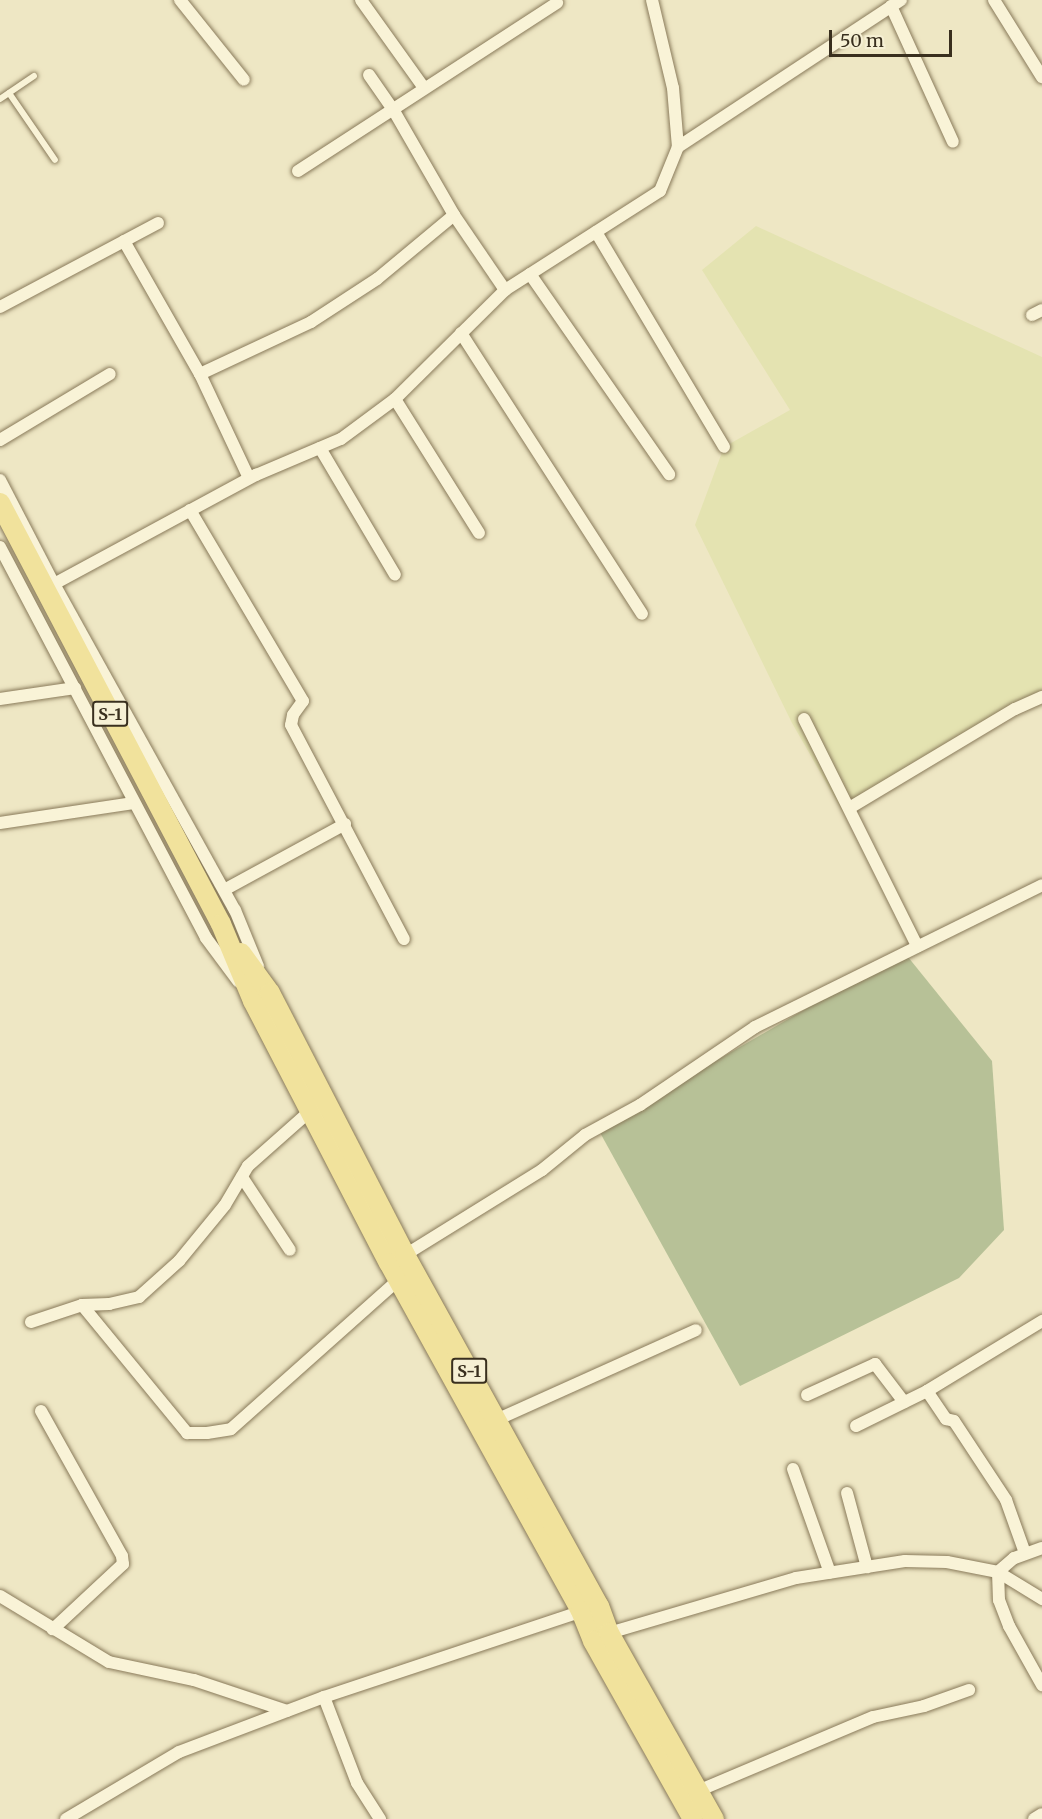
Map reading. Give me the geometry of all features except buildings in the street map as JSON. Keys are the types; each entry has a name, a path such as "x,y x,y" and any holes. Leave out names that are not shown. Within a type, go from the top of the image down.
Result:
{"main road":[{"name":"S-1","path":"0,503 220,924 496,1420 590,1609 593,1641 690,1794 714,1819"},
{"name":"S-1","path":"261,997 310,1112 398,1280 590,1609 609,1633 690,1794 693,1819"}],"street":[{"path":"180,0 244,80"},
{"path":"361,0 424,88"},
{"path":"54,584 249,478 341,439 395,399 505,290 660,191 678,147 672,88 652,0"},
{"path":"994,0 1042,77"},
{"path":"298,171 394,111 424,88 557,3"},
{"path":"678,147 896,3 953,142"},
{"path":"369,75 394,111 454,215 505,290"},
{"path":"200,374 311,322 377,279 454,215"},
{"path":"0,307 158,224"},
{"path":"596,232 724,447"},
{"path":"124,241 200,374 249,478"},
{"path":"530,274 669,474"},
{"path":"461,333 642,614"},
{"path":"0,441 110,374"},
{"path":"395,399 479,533"},
{"path":"320,448 395,575"},
{"path":"0,480 54,584 224,890 261,997"},
{"path":"190,510 303,701 292,715 291,725 404,939"},
{"path":"0,547 206,938 261,997"},
{"path":"0,699 75,688"},
{"path":"850,807 1015,709 1042,697"},
{"path":"804,718 918,946"},
{"path":"0,823 134,803"},
{"path":"224,890 345,824"},
{"path":"405,1255 542,1170 585,1135 640,1105 755,1027 1042,885"},
{"path":"31,1322 82,1305 109,1304 139,1297 179,1262 225,1204 248,1166 310,1112"},
{"path":"242,1177 290,1250"},
{"path":"82,1305 188,1434 207,1433 231,1429 398,1280"},
{"path":"856,1426 927,1391 1042,1321"},
{"path":"496,1420 696,1330"},
{"path":"807,1395 875,1364 904,1402"},
{"path":"927,1391 946,1419 954,1421 1006,1500 1025,1553"},
{"path":"41,1411 122,1556 123,1564 53,1629"},
{"path":"793,1469 830,1573"},
{"path":"847,1493 867,1567"},
{"path":"998,1572 1014,1558 1042,1548"},
{"path":"609,1633 796,1578 905,1561 947,1562 998,1572 1042,1599"},
{"path":"998,1572 999,1600 1009,1626 1042,1685"},
{"path":"0,1596 109,1662 194,1680 287,1711"},
{"path":"66,1819 179,1752 324,1697 590,1609"},
{"path":"690,1794 873,1717 924,1706 969,1689"},
{"path":"324,1697 357,1783 380,1819"},
{"path":"1034,1819 1042,1814"}],"lane":[{"path":"0,99 34,76"},
{"path":"9,93 55,160"}],"green space":[{"path":"756,226 1042,357 1042,700 843,812 792,723 695,525 724,447 790,410 702,270"},
{"path":"904,952 992,1061 1004,1230 959,1278 740,1386 598,1129"}]}
